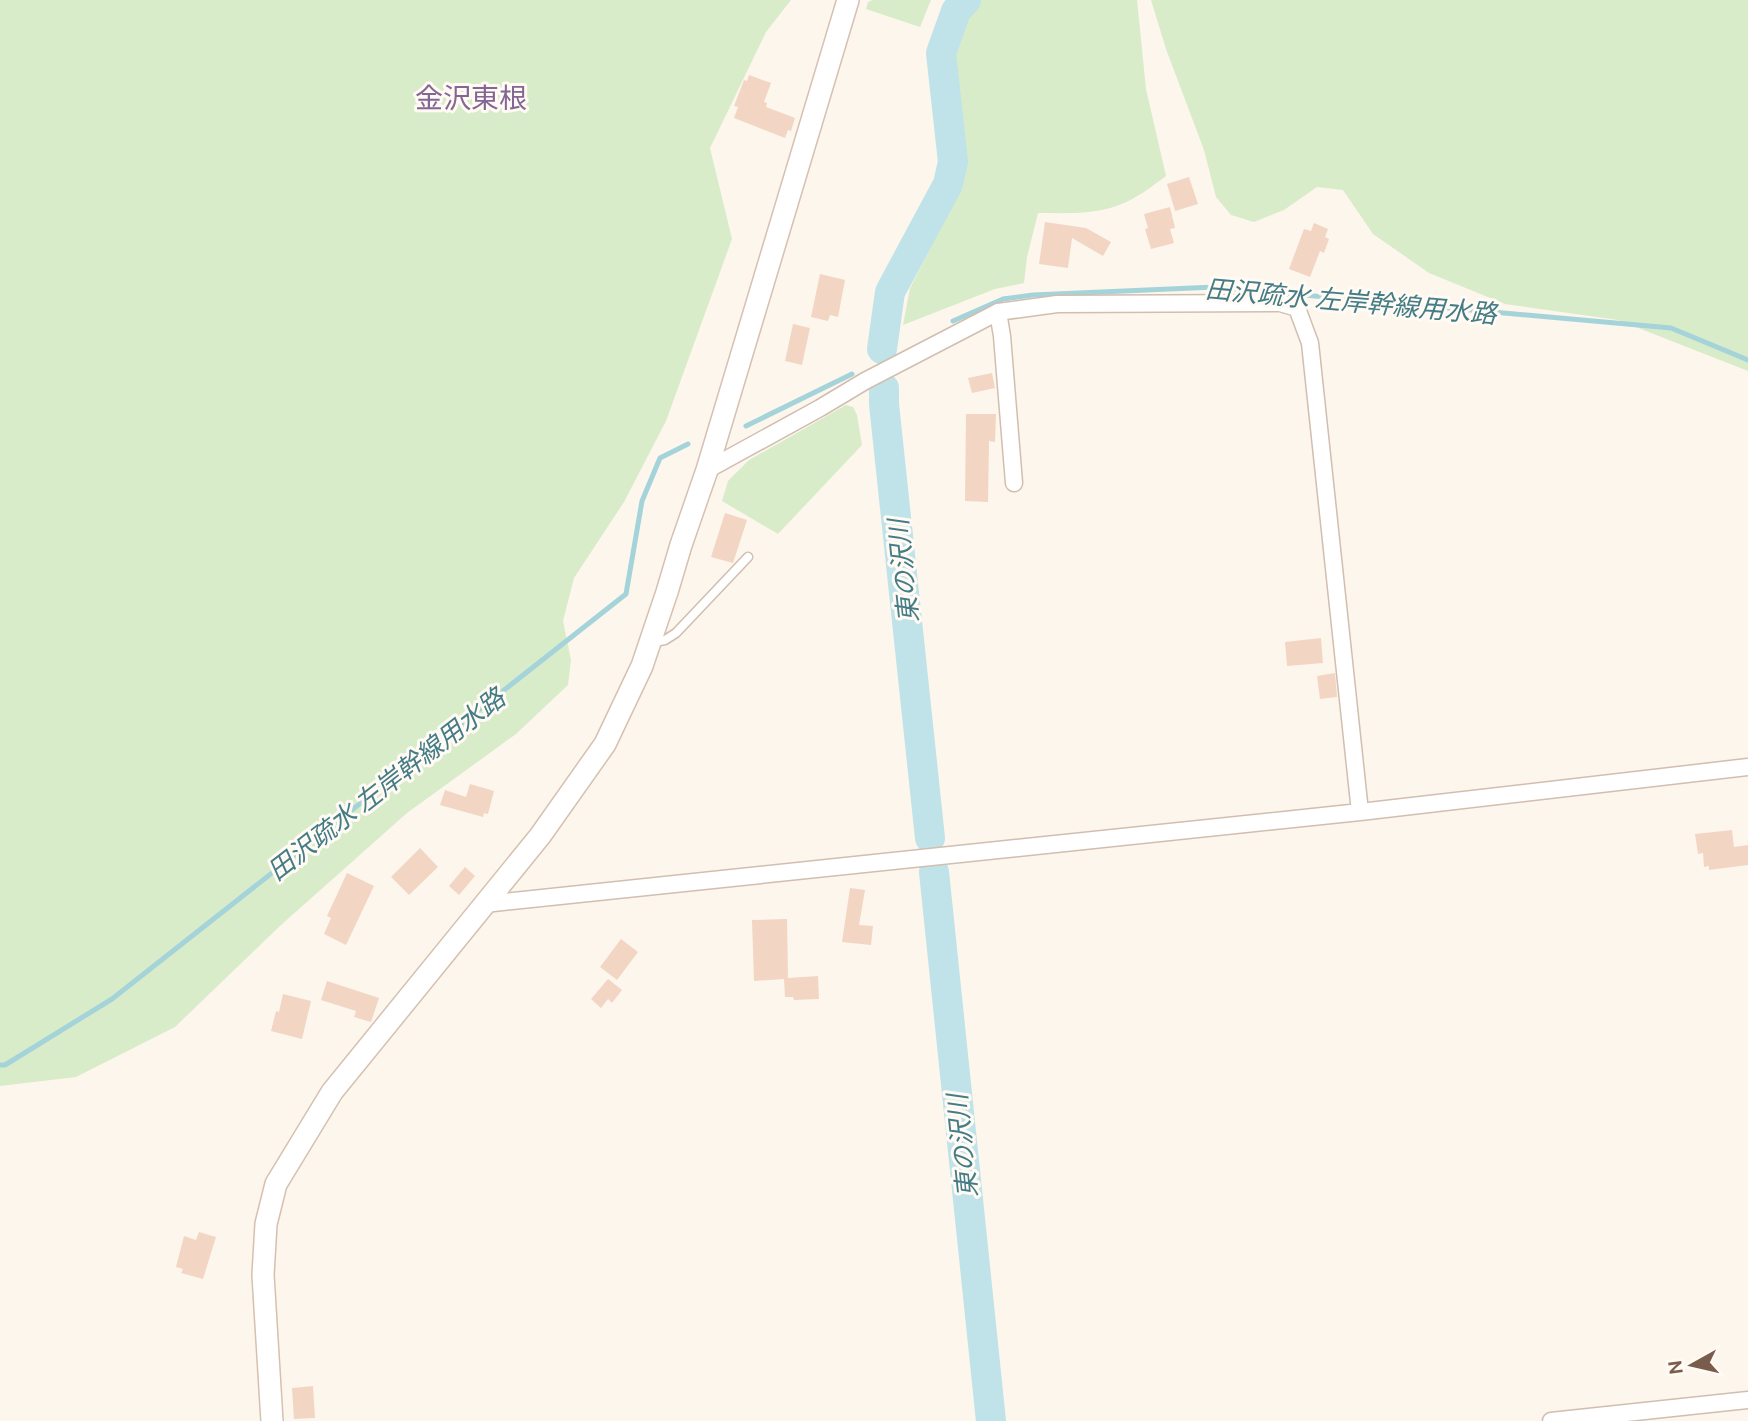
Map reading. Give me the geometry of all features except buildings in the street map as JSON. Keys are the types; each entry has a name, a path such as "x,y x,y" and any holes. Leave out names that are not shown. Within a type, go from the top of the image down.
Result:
{"street":[{"path":"272,1421 263,1275 266,1224 276,1184 332,1092 540,835 605,744 651,642 707,470 848,0"},
{"path":"707,470 865,381 998,312 1057,304 1280,303 1297,309 1310,343 1360,812"},
{"path":"998,312 1014,483"},
{"path":"484,904 1360,812 1748,767"},
{"path":"1551,1421 1748,1400"}],"lane":[{"path":"651,642 665,640 676,633 748,557"}],"green space":[{"path":"0,0 791,0 766,32 710,148 732,239 666,421 624,502 574,578 563,621 571,660 568,685 516,734 407,813 281,925 175,1027 76,1077 0,1086"},
{"path":"931,0 920,27 866,9 868,2"},
{"path":"980,0 1137,0 1146,89 1166,176 1131,199 1109,208 1079,213 1038,213 1027,257 1024,283 995,289 903,325 910,288 958,194 963,177 966,150 955,76 955,52 961,27"},
{"path":"1151,0 1748,0 1748,371 1618,320 1505,304 1429,273 1373,234 1343,190 1317,187 1284,210 1254,222 1231,215 1216,197 1204,150 1166,49"},
{"path":"846,405 853,407 857,415 862,445 778,534 722,501 728,481 749,460"}],"waterway":[{"name":"東の沢川","path":"882,349 890,292 948,184 953,162 941,53 956,11 966,0"},
{"name":"田沢疏水 左岸幹線用水路","path":"953,321 1003,299 1033,295 1215,287 1671,328 1748,360"},
{"name":"田沢疏水 左岸幹線用水路","path":"746,426 852,374"},
{"name":"東の沢川","path":"884,388 930,838"},
{"name":"田沢疏水 左岸幹線用水路","path":"0,1065 5,1065 112,999 626,594 642,501 660,458 688,444"},
{"name":"東の沢川","path":"934,872 991,1421"}],"district":[{"name":"金沢東根","path":"471,97"}]}
